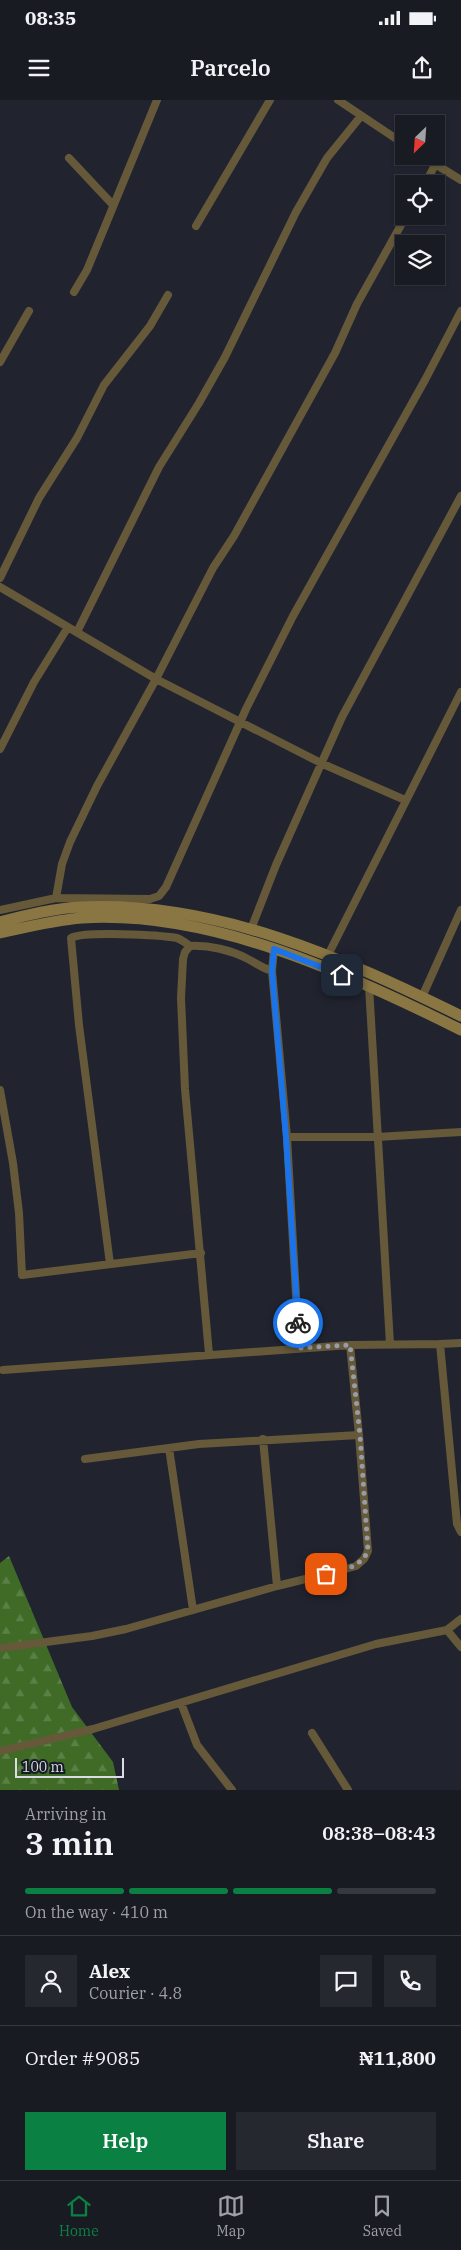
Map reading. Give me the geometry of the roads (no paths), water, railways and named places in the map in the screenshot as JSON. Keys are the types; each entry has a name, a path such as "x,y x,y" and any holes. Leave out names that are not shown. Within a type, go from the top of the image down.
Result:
{"main road":[{"path":"0,922 33,914 81,907 175,911 252,929 328,955 461,1016"},
{"path":"0,933 35,925 82,918 126,918 213,931 274,949 369,986 461,1030"}],"street":[{"path":"74,292 87,270 157,100"},
{"path":"196,226 270,100"},
{"path":"338,100 395,138"},
{"path":"76,632 159,467 200,404 225,357 296,212 328,158 360,116"},
{"path":"69,158 113,205"},
{"path":"430,175 435,165 461,180"},
{"path":"56,898 62,864 70,842 97,786 156,679 213,568 262,486 335,352 357,304 401,225"},
{"path":"0,578 39,498 77,438 104,385 150,326 168,295"},
{"path":"0,362 29,311"},
{"path":"0,910 56,898 150,899 159,896 166,887 240,721 293,616 425,380 461,311"},
{"path":"252,929 276,865 323,764 342,717 461,496"},
{"path":"0,588 156,679 323,764 405,800"},
{"path":"0,749 34,682 68,627"},
{"path":"328,955 461,692"},
{"path":"422,997 461,910"},
{"path":"110,1264 78,1016 71,938 108,935 177,938 190,946 224,950 238,954 258,966 272,971"},
{"path":"190,946 182,959 181,998 185,1089 209,1354"},
{"path":"274,949 272,971 286,1137 299,1348"},
{"path":"369,986 390,1344"},
{"path":"0,1090 17,1193 21,1274 25,1276 201,1253"},
{"path":"286,1137 377,1137 461,1132"},
{"path":"3,1370 299,1348 461,1343"},
{"path":"440,1344 451,1471 457,1524 461,1532"},
{"path":"0,1648 92,1636 126,1629 277,1586 356,1566 364,1559 368,1551 360,1435 350,1345"},
{"path":"85,1459 169,1448 263,1439 360,1435"},
{"path":"263,1439 277,1586"},
{"path":"169,1448 192,1610"},
{"path":"0,1751 93,1729 376,1644 447,1630 461,1619"},
{"path":"447,1630 461,1647"},
{"path":"181,1703 198,1745 232,1790"},
{"path":"312,1733 348,1790"}]}
